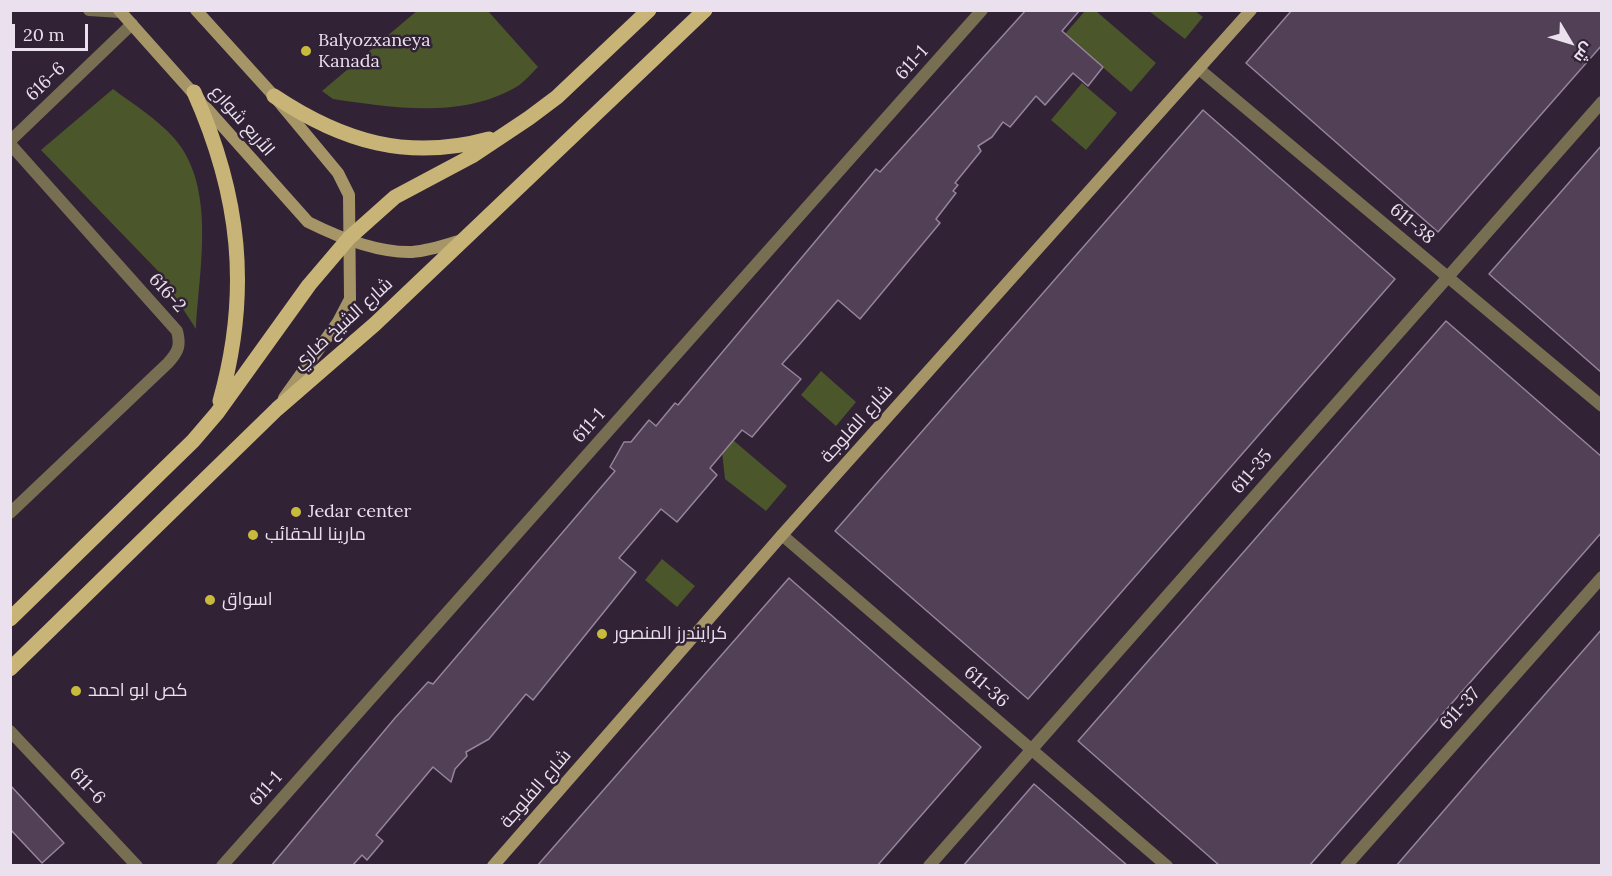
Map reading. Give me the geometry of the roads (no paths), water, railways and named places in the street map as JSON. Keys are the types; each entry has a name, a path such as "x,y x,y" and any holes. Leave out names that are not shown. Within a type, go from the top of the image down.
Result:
{"main road":[{"name":"شارع الشيخ ضاري","path":"10,619 168,467 217,413 309,285 349,238 395,197 472,156 504,136 557,97 650,10"},
{"name":"شارع الشيخ ضاري","path":"10,669 276,409 375,324 705,10"},
{"path":"194,92 224,169 238,251 236,333 217,413"},
{"path":"274,96 308,119 336,131 384,146 424,149 465,146 504,136"}],"street":[{"path":"89,10 120,11"},
{"name":"611-1","path":"222,866 982,10"},
{"name":"شارع الفلوجة","path":"494,866 782,535 1251,10"},
{"name":"الأربع شوارع","path":"120,11 194,92 299,215 321,229 381,249 413,252 437,248 462,240"},
{"path":"199,12 274,96 338,173 348,190 350,299 338,322 276,409"},
{"name":"616-6","path":"10,142 132,24"},
{"name":"611-38","path":"1199,69 1602,406"},
{"name":"611-35","path":"930,866 1602,102"},
{"name":"616-2","path":"10,142 177,331 180,341 177,352 168,363 10,513"},
{"name":"611-36","path":"782,535 1167,866"},
{"name":"611-37","path":"1346,866 1602,577"},
{"name":"611-6","path":"10,731 138,866"}],"place":[{"name":"Balyozxaneya Kanada","path":"306,51"},
{"name":"Jedar center","path":"296,512"},
{"name":"مارينا للحقائب","path":"253,535"},
{"name":"اسواق","path":"210,600"},
{"name":"كرايندرز المنصور","path":"602,634"},
{"name":"كص ابو احمد","path":"76,691"}]}
